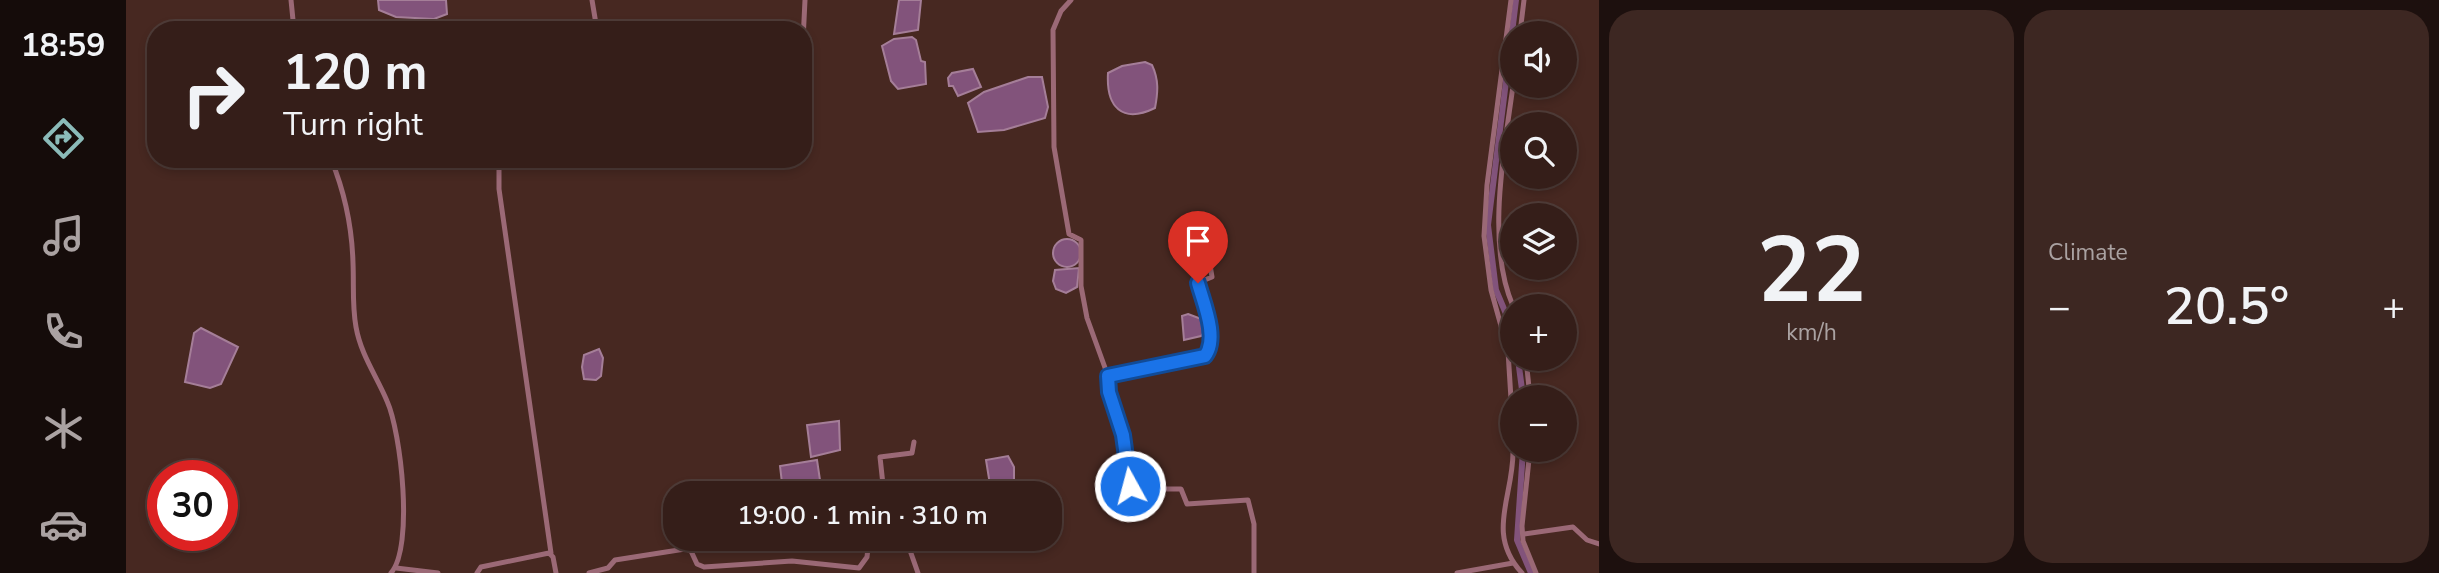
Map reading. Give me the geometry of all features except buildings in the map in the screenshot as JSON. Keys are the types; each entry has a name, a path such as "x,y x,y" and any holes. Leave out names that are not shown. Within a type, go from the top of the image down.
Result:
{"street":[{"path":"291,0 293,21"},
{"path":"592,0 596,21"},
{"path":"804,21 805,0"},
{"path":"1071,0 1052,30 1054,147 1069,234 1082,240 1081,286 1087,318 1108,376 1109,392 1123,435 1130,486 1132,489 1181,489 1187,504 1248,500 1254,524 1254,573"},
{"path":"1510,385 1507,351 1491,290 1485,236 1487,185 1511,0"},
{"path":"1521,21 1524,0"},
{"path":"1507,294 1504,288 1499,212 1512,98"},
{"path":"334,168 345,200 351,235 352,306 358,339 367,364 388,402 399,445 404,501 394,570 438,573"},
{"path":"499,168 499,189 556,573"},
{"path":"1108,376 1205,356 1210,350 1210,334 1198,283 1212,276 1212,266 1206,240 1186,244"},
{"path":"883,481 880,457 912,453 914,442"},
{"path":"1513,462 1502,523 1503,543 1513,563 1522,573"},
{"path":"1529,462 1523,541 1536,573"},
{"path":"1524,534 1573,527 1587,540 1599,544"},
{"path":"589,573 608,568 615,559 671,551"},
{"path":"691,551 697,564 704,567 792,561 859,568 867,557 868,551"},
{"path":"910,551 918,573"},
{"path":"477,573 481,567 501,561 551,553"},
{"path":"1457,573 1513,563"}],"shaded area":[{"path":"378,0 446,0 447,14 434,19 396,17 379,10"},
{"path":"899,0 921,0 918,30 894,34"},
{"path":"912,37 916,40 921,61 925,62 926,84 898,89 891,81 882,46 894,39"},
{"path":"1145,62 1152,65 1156,76 1155,108 1133,114 1125,113 1113,103 1108,73 1122,66"},
{"path":"973,69 981,87 958,96 953,86 949,86 948,78 952,73"},
{"path":"1028,77 1042,77 1048,107 1045,118 1004,130 978,132 968,103 984,92"},
{"path":"1067,239 1077,243 1081,253 1077,263 1067,267 1057,263 1053,253 1057,243"},
{"path":"1079,268 1077,287 1066,293 1056,289 1053,281 1055,270"},
{"path":"1188,314 1204,320 1207,329 1201,336 1184,340 1182,316"},
{"path":"201,328 238,347 221,384 210,388 185,382 194,333"},
{"path":"599,349 603,358 601,376 596,380 584,379 584,355"},
{"path":"839,421 840,450 811,457 807,425"},
{"path":"1008,456 1014,467 1014,481 989,481 986,460"},
{"path":"817,460 820,480 782,481 780,466"}],"waterway":[{"path":"1513,21 1516,0"},
{"path":"1500,300 1496,290 1488,225 1504,98"},
{"path":"1520,371 1521,385"},
{"path":"1522,462 1517,540 1531,573"}],"route":[{"path":"1130,486 1129,464 1109,392 1108,376 1205,356 1210,350 1210,334 1198,283"}]}
